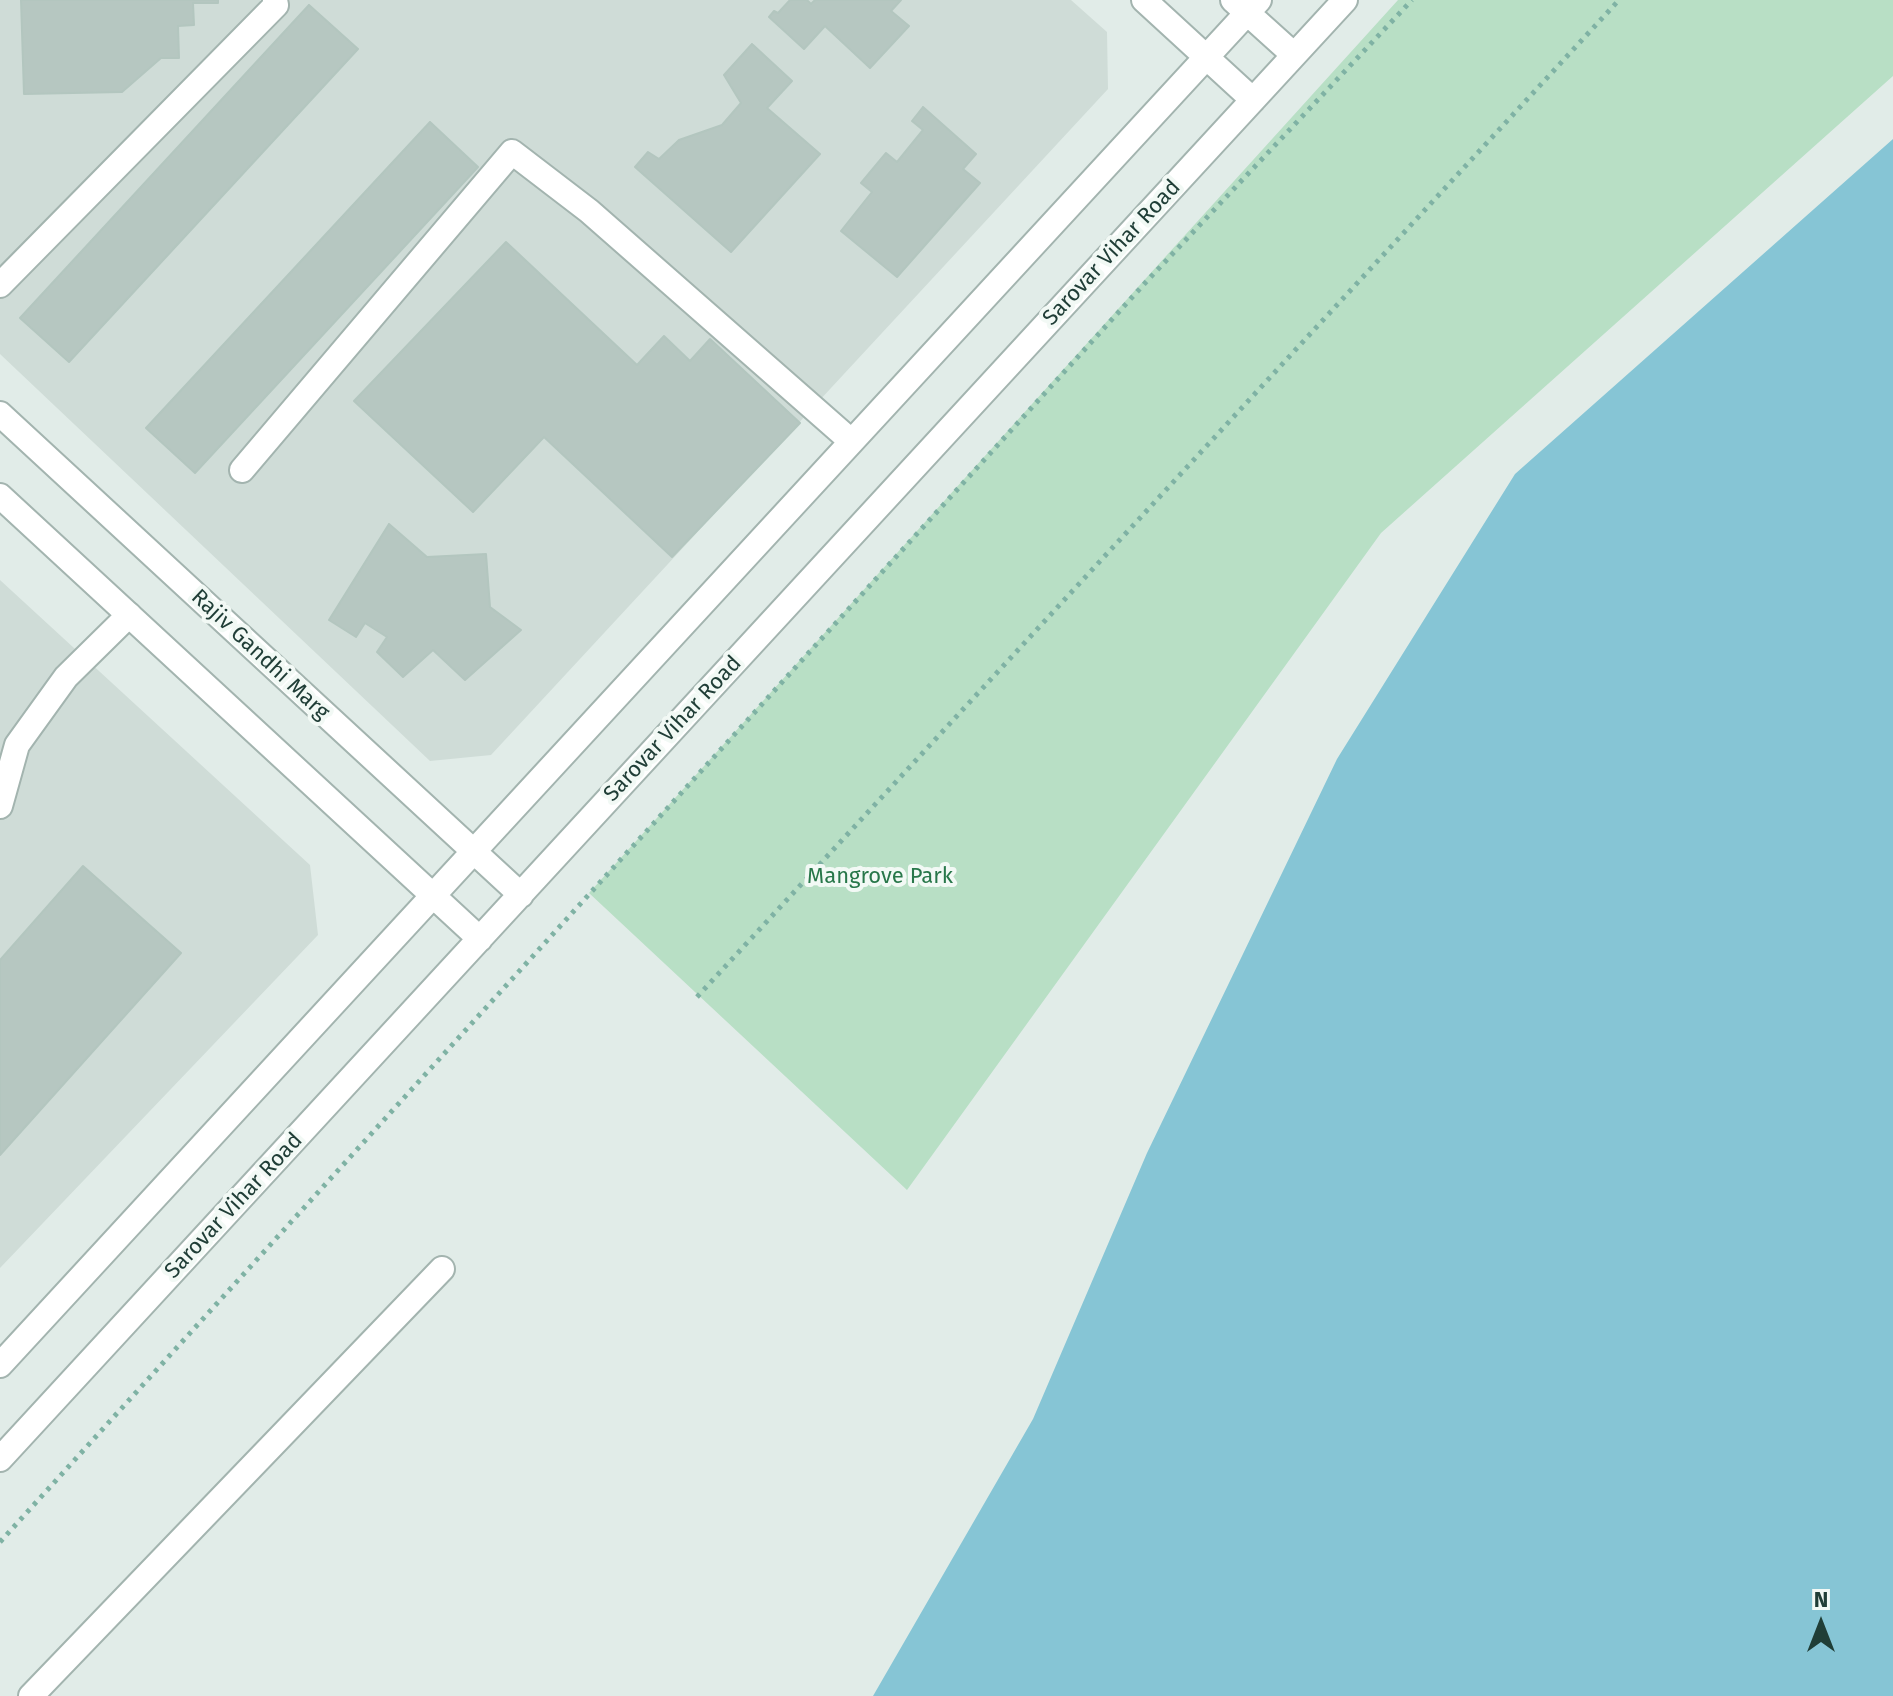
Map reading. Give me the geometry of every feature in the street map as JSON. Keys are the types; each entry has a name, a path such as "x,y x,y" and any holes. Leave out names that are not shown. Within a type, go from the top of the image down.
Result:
{"street":[{"path":"0,285 276,5 275,0"},
{"path":"1144,0 1253,100"},
{"name":"Sarovar Vihar Road","path":"0,1459 1345,0"},
{"path":"0,1365 1206,57 1246,4 1294,55"},
{"path":"242,470 512,152 589,211 851,441"},
{"name":"Rajiv Gandhi Marg","path":"0,414 521,895"},
{"path":"0,496 480,939"},
{"path":"0,806 17,745 66,677 129,615"},
{"path":"31,1696 442,1269"}],"path":[{"path":"0,1542 1146,282 1412,0"},
{"path":"697,997 1619,0"}],"shaded area":[{"path":"0,0 1071,0 1107,32 1108,89 491,755 430,761 0,354"},
{"path":"0,580 310,865 318,935 0,1268"}],"green space":[{"name":"Mangrove Park","path":"1398,0 1893,0 1893,76 1381,533 907,1190 589,893"}],"water":[{"path":"1893,139 1893,1696 873,1696 1033,1419 1147,1153 1337,759 1515,474"}],"building":[{"path":"21,0 218,0 218,3 193,3 194,25 178,26 179,58 161,58 122,92 24,94"},
{"path":"790,0 807,0 811,4 815,0 901,0 891,11 909,26 870,68 825,26 804,49 769,17 774,11 778,13"},
{"path":"309,5 358,49 69,362 20,318"},
{"path":"752,44 792,81 767,108 820,154 731,252 635,167 648,152 659,159 679,140 722,125 741,103 724,75"},
{"path":"923,107 976,154 963,169 980,183 897,277 841,231 872,192 861,183 886,153 897,162 923,130 912,121"},
{"path":"430,122 478,167 195,473 146,428"},
{"path":"506,242 637,365 664,336 690,361 710,339 800,423 672,557 544,437 473,512 354,401"},
{"path":"389,524 427,557 486,554 490,607 521,630 465,680 433,650 403,677 377,652 387,637 365,623 356,637 329,620"},
{"path":"83,866 181,953 0,1155 0,960"}]}
